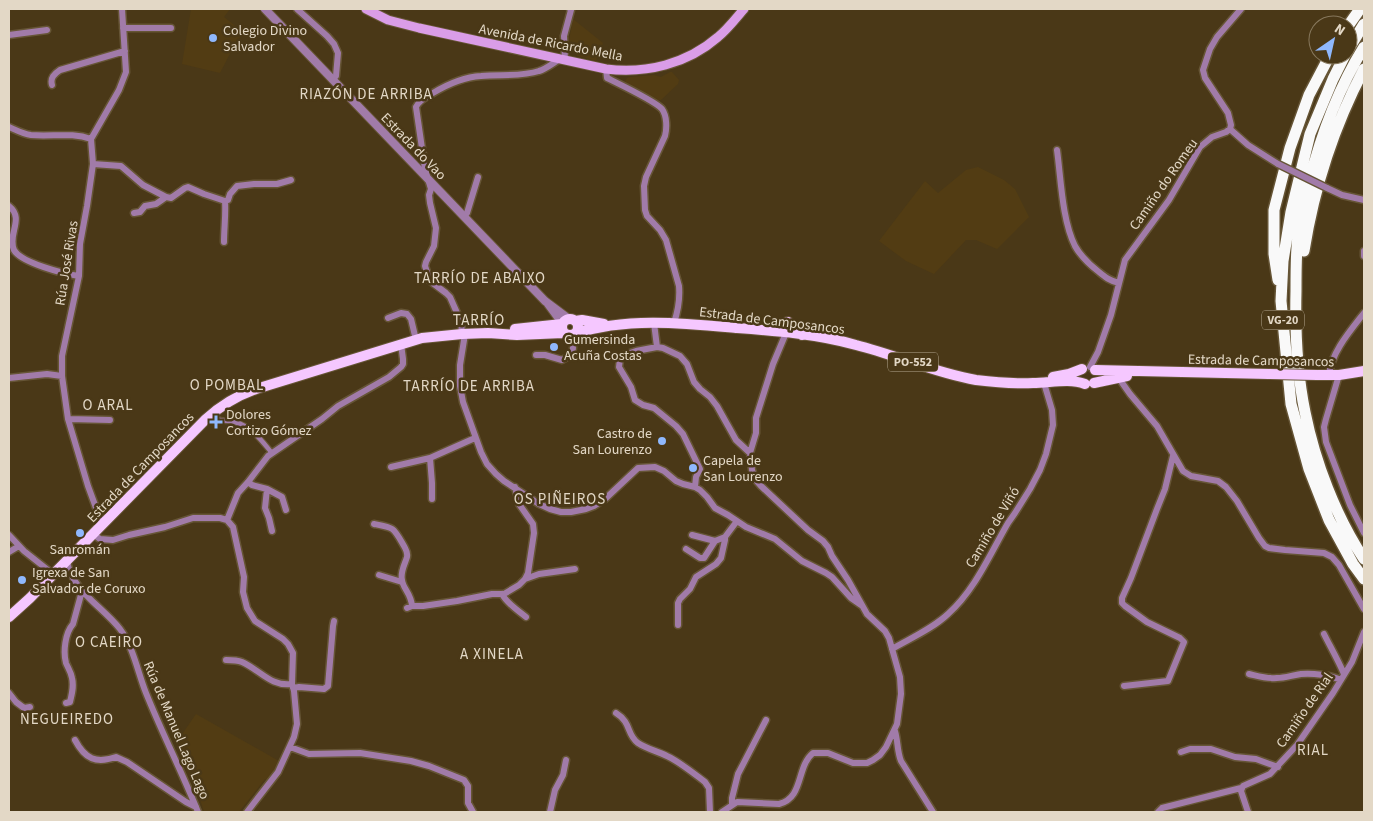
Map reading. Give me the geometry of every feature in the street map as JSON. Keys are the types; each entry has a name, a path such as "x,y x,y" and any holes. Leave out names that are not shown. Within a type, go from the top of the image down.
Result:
{"highway":[{"name":"VG-20","path":"1364,47 1344,82 1318,149 1301,217 1296,266 1296,327 1305,412 1319,462 1338,513 1364,559"},
{"path":"1281,302 1274,254 1274,210 1290,148 1310,95 1325,65"},
{"name":"VG-20","path":"1340,65 1310,134 1290,212 1283,261 1281,302 1291,404 1308,469 1329,520 1364,580"},
{"path":"1296,327 1299,317 1302,268 1307,236 1320,178 1335,133 1364,69"}],"main road":[{"name":"Avenida de Ricardo Mella","path":"366,9 388,20 405,25 606,69 631,71 666,65 707,46 720,36 744,9"},
{"name":"Estrada de Camposancos","path":"488,333 517,335 568,327 654,323 766,330 787,327 802,335 855,344 962,377 990,382 1043,379 1089,369 1317,375 1364,371"},
{"name":"Estrada de Camposancos","path":"9,617 94,534 205,420 230,399 246,392 429,337 488,333 547,325 568,327"},
{"path":"1089,369 1097,378 1089,383 1080,380 1079,374 1089,369"},
{"name":"Estrada de Camposancos","path":"1015,382 1030,384 1076,381 1089,383 1157,372"}],"street":[{"path":"9,127 24,134 85,136 91,139 124,80 126,72 122,9"},
{"name":"Estrada do Vao","path":"266,9 568,327"},
{"path":"297,9 334,44 338,53 336,76 333,79"},
{"path":"570,9 564,36 562,60 541,70 526,74 479,76 459,80 448,84 421,100 416,107 427,177 431,189 429,195 430,203 436,228 434,246 425,266 430,281 450,297 461,322 463,334 460,386 463,402 481,452 492,469 504,481 540,504 561,512 584,510 594,506 605,499 638,468 655,467 664,470 676,481 696,487 715,508 751,530 769,535 802,561 832,577 851,598 863,606"},
{"path":"1241,9 1217,37 1210,49 1203,70 1205,78 1228,113 1230,129 1248,145 1278,164 1342,195 1364,200"},
{"path":"123,28 171,28"},
{"path":"9,35 47,30"},
{"path":"52,85 52,78 60,70 125,51"},
{"path":"606,69 607,78 657,105 664,114 665,136 646,177 644,186 645,210 647,216 660,230 666,240 679,286 678,310 674,323"},
{"name":"Camiño do Romeu","path":"1089,369 1105,335 1125,260 1169,200 1200,147 1212,137 1230,129"},
{"name":"Rúa José Rivas","path":"91,139 93,164 80,244 79,276 62,356 62,376 68,419 88,486 102,524"},
{"path":"1056,150 1066,219 1074,244 1094,268 1111,281 1119,283"},
{"path":"93,164 121,166 143,185 166,197 171,198 188,187 225,201"},
{"path":"463,216 467,213 478,176"},
{"path":"224,242 225,201 228,200 230,194 237,186 270,185 290,180"},
{"path":"134,213 140,212 145,206 156,204 166,197"},
{"path":"9,206 17,216 12,251 22,258 55,271 79,276"},
{"path":"1364,251 1364,256"},
{"name":"Estrada do Vao","path":"545,301 554,315 568,327"},
{"path":"388,318 401,313 410,316 416,340"},
{"path":"1364,314 1338,350 1330,367 1334,375 1324,427 1326,442 1350,505 1364,533"},
{"path":"547,325 552,321 554,315"},
{"path":"654,323 657,347"},
{"path":"536,355 545,355 562,360 572,353 573,349 568,327"},
{"path":"722,812 737,802 779,804 785,802 792,796 805,762 813,753 828,753 853,763 867,763 873,760 880,755 894,731 901,694 901,685 892,649 885,630 867,614 823,541 808,530 760,486 752,470 750,453 756,433 756,418 787,327"},
{"path":"227,520 238,492 268,456 322,420 338,406 396,372 403,364 401,344"},
{"path":"696,487 696,477 700,469 683,434 665,415 635,400 631,387 619,367 620,359 624,355 657,347 680,356 687,364 694,382 714,402 736,440 750,453"},
{"path":"9,378 47,374 62,376"},
{"path":"1120,379 1157,426 1173,456 1186,474 1218,481 1226,487 1265,546 1285,550 1324,553 1332,557 1339,564 1364,609"},
{"name":"Camiño de Viñó","path":"892,649 937,624 966,596 1030,489 1046,454 1053,425 1052,410 1044,383"},
{"path":"216,418 220,421 234,421 255,432 272,453"},
{"path":"68,419 110,420"},
{"path":"391,467 430,458 475,438"},
{"path":"1124,686 1168,681 1184,642 1180,638 1147,622 1122,603 1122,598 1164,489 1173,456"},
{"path":"430,458 432,499"},
{"path":"248,482 282,497 286,510"},
{"path":"374,524 394,529 407,550 402,582 412,599 410,607 502,594 514,589 525,579 528,573 534,533 533,524 519,504 515,487"},
{"path":"266,489 265,508 272,532"},
{"path":"94,534 100,539 113,540 193,518 227,520 235,532 244,578 243,592 247,608 255,621 283,639 291,648 296,724 294,737 274,780 247,812"},
{"path":"678,625 678,603 690,589 696,576 716,564 721,558 725,537 737,521"},
{"path":"9,535 24,551 53,574"},
{"path":"692,535 715,541 725,537"},
{"path":"686,549 702,559 715,541"},
{"path":"9,552 19,546"},
{"name":"Rúa de Manuel Lago Lago","path":"67,561 68,570 72,578 82,591 112,621 125,638 197,810"},
{"path":"525,579 539,574 575,570"},
{"path":"379,575 402,582"},
{"path":"66,703 70,702 73,687 72,676 65,661 67,639 82,591"},
{"path":"502,594 513,607 526,617"},
{"path":"226,660 243,663 276,683 324,689 328,686 334,621"},
{"name":"Camiño de Rial","path":"1158,812 1162,808 1241,788 1246,783 1270,774 1303,737 1343,677 1352,662 1364,632"},
{"path":"1249,674 1264,678 1300,674 1343,677 1339,661 1324,634"},
{"path":"9,693 24,708 30,707"},
{"path":"616,713 625,720 636,741 653,751 667,756 705,782 709,788 710,812"},
{"path":"732,805 738,774 766,720"},
{"path":"894,731 901,761 933,812"},
{"path":"75,740 80,750 90,758 105,761 116,757 127,762 197,810"},
{"path":"290,747 309,754 360,753 411,761 429,766 464,780 468,786 468,803 473,812"},
{"path":"1181,752 1190,748 1211,749 1235,757 1256,759 1278,767"},
{"path":"550,812 556,790 563,775 566,760"},
{"path":"1241,788 1248,812"}],"shaded area":[{"name":"Colegio Divino Salvador","path":"191,9 230,9 224,17 244,33 236,42 220,73 182,64"},
{"path":"573,19 603,43 596,61 578,56 570,49 569,40"},
{"path":"670,72 679,80 678,84 661,100 655,100 628,86 625,81 630,77 654,75 661,77"},
{"path":"978,167 1004,180 1015,189 1029,217 997,249 976,240 966,240 934,274 906,261 879,241 925,181 938,193 966,170"},
{"path":"196,714 279,761 268,781 265,779 239,812 204,812 197,790 176,743"}],"place":[{"name":"Colegio Divino Salvador","path":"213,38"},
{"name":"Gumersinda Acuña Costas","path":"554,347"},
{"name":"Dolores Cortizo Gómez","path":"216,422"},
{"name":"Castro de San Lourenzo","path":"662,441"},
{"name":"Capela de San Lourenzo","path":"693,468"},
{"name":"Sanromán","path":"80,533"},
{"name":"Igrexa de San Salvador de Coruxo","path":"22,580"}],"district":[{"name":"RIAZÓN DE ARRIBA","path":"366,94"},
{"name":"TARRÍO DE ABAIXO","path":"480,278"},
{"name":"TARRÍO","path":"479,320"},
{"name":"O POMBAL","path":"227,385"},
{"name":"TARRÍO DE ARRIBA","path":"469,386"},
{"name":"O ARAL","path":"108,405"},
{"name":"OS PIÑEIROS","path":"560,499"},
{"name":"O CAEIRO","path":"109,642"},
{"name":"A XINELA","path":"492,654"},
{"name":"NEGUEIREDO","path":"67,719"},
{"name":"RIAL","path":"1313,750"}]}
